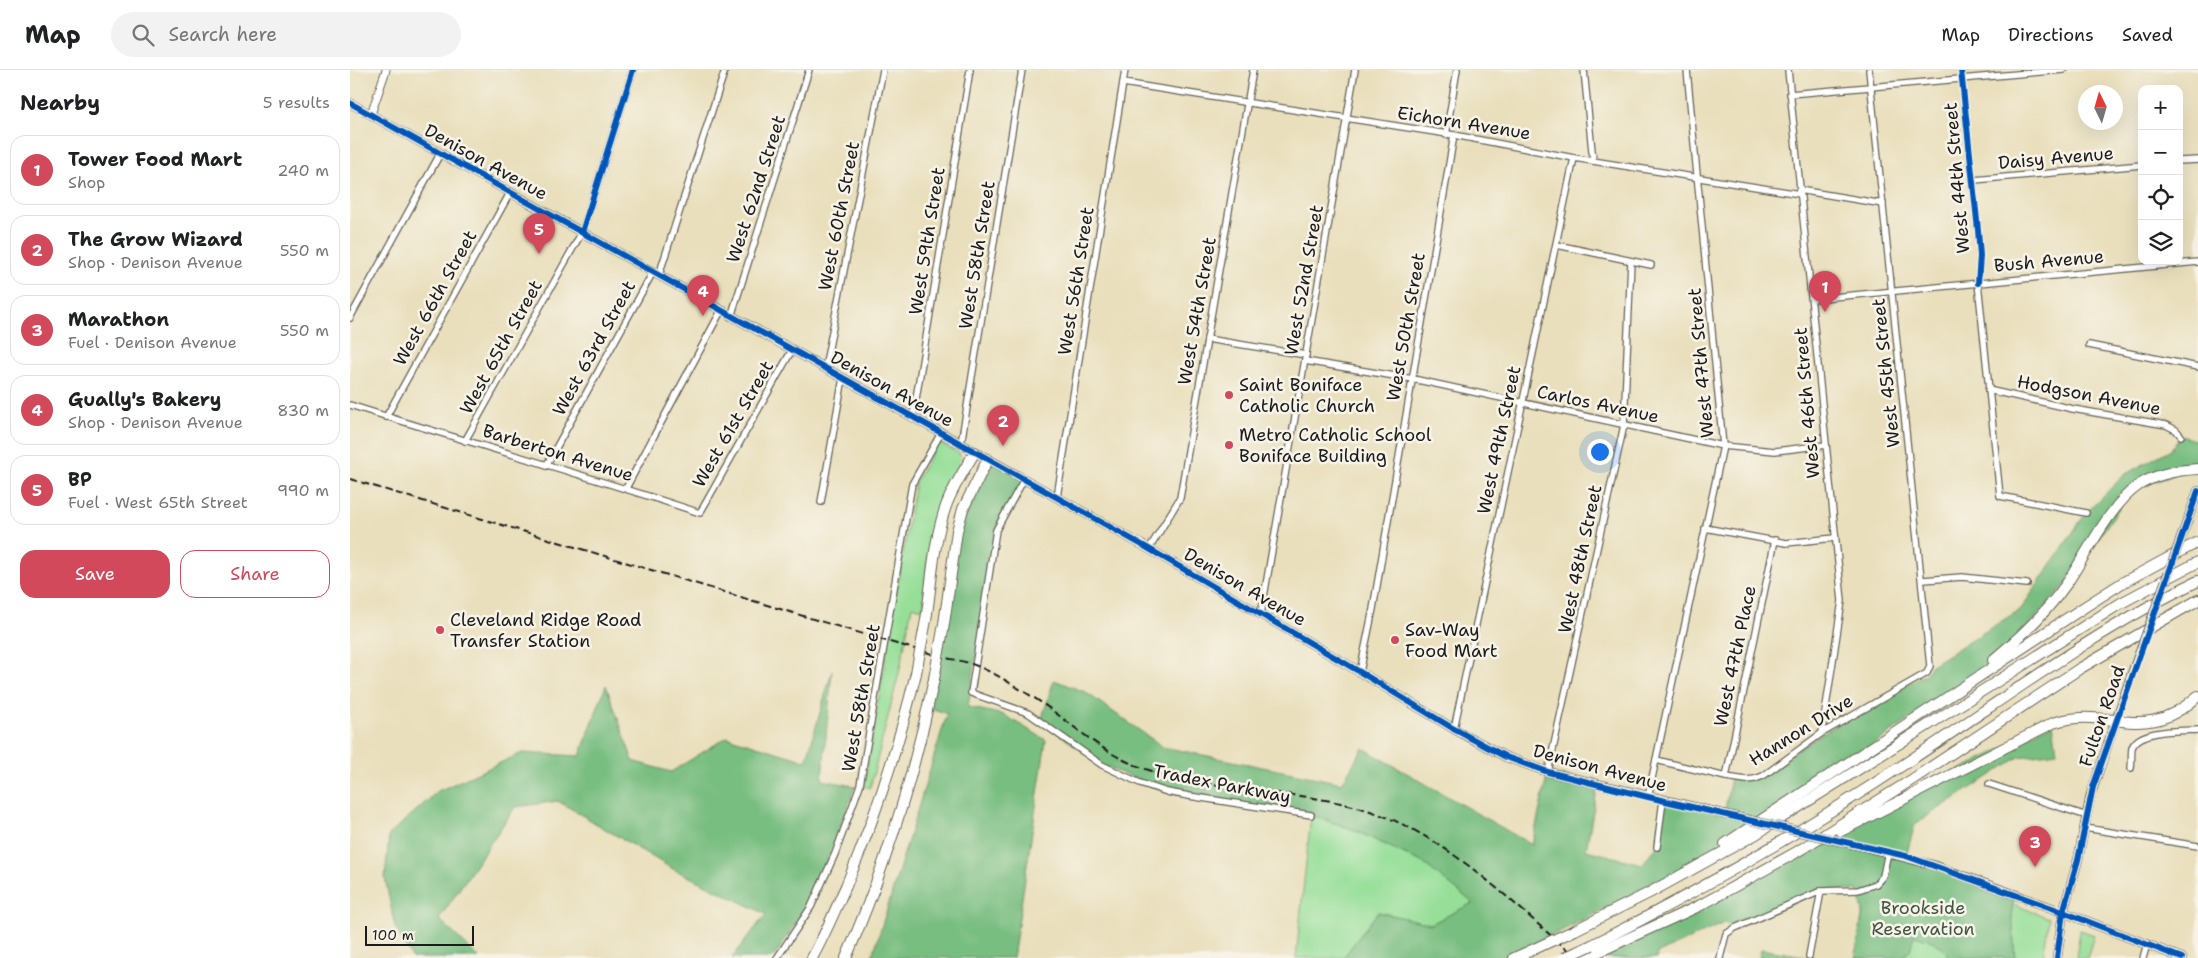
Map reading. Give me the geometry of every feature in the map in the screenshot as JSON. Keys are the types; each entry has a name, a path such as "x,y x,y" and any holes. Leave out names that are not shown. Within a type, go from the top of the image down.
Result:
{"highway":[{"path":"812,958 826,930 875,815 895,756 916,673 941,523 951,493 975,452"},
{"path":"846,958 876,883 902,810 925,726 944,624 957,531 964,509 988,459"},
{"path":"1912,720 1985,666 2031,626 2067,583 2115,509 2131,491 2152,478 2198,469"},
{"path":"1649,892 2115,588 2198,542"},
{"path":"1514,958 1575,930 1649,892 1771,825 2114,608 2198,562"},
{"path":"1585,958 1596,948 1792,836 2096,638 2198,581"},
{"path":"1795,853 2080,669 2198,600"},
{"path":"1564,958 1596,948 1706,903 1795,853 2053,723 2083,717 2136,723 2160,720 2179,711 2198,696"}],"main road":[{"name":"Denison Avenue","path":"350,103 1149,549 1454,729 1506,757 1548,772 1888,852 1933,865 2182,958"},
{"name":"Fulton Road","path":"2057,958 2063,912 2085,828 2093,787 2198,491"}],"street":[{"path":"371,114 386,70"},
{"name":"West 65th Street","path":"465,441 582,232 633,70"},
{"name":"West 63rd Street","path":"546,466 656,273 725,70"},
{"name":"West 62nd Street","path":"731,316 809,70"},
{"name":"West 60th Street","path":"825,368 883,70"},
{"name":"West 59th Street","path":"913,417 970,70"},
{"name":"West 58th Street","path":"961,444 1022,70"},
{"name":"West 56th Street","path":"1057,497 1125,70"},
{"name":"West 54th Street","path":"1149,549 1180,498 1253,70"},
{"name":"West 52nd Street","path":"1261,614 1355,70"},
{"path":"1446,135 1457,70"},
{"path":"1584,70 1593,160"},
{"name":"West 47th Street","path":"1648,797 1723,446 1699,177 1687,70"},
{"name":"West 46th Street","path":"1788,70 1842,601 1822,733"},
{"name":"West 45th Street","path":"1870,70 1923,580 1930,658 1930,666 1927,673"},
{"name":"West 44th Street","path":"1962,70 1980,256 1978,283 2000,496 2086,513"},
{"path":"1790,94 2063,70"},
{"name":"Eichorn Avenue","path":"1123,83 1454,135 1574,158 1883,204"},
{"name":"West 50th Street","path":"1360,672 1413,379 1454,135"},
{"path":"350,318 440,154"},
{"name":"West 49th Street","path":"1454,729 1574,158"},
{"path":"2183,161 2198,160"},
{"name":"Daisy Avenue","path":"1974,180 2138,165"},
{"name":"West 66th Street","path":"386,417 510,194"},
{"path":"1557,245 1651,265"},
{"name":"West 48th Street","path":"1548,772 1624,425 1631,261"},
{"name":"Bush Avenue","path":"1812,299 2198,262"},
{"path":"626,488 720,311"},
{"name":"Carlos Avenue","path":"1207,339 1413,379 1723,446 1775,451 1826,446"},
{"path":"2089,345 2198,367"},
{"name":"West 61st Street","path":"700,513 792,350"},
{"path":"821,502 843,378"},
{"name":"Hodgson Avenue","path":"1988,390 2074,409 2166,425 2176,430 2181,436"},
{"name":"Barberton Avenue","path":"350,405 546,466 626,488 700,513"},
{"name":"West 58th Street","path":"777,958 811,907 835,854 860,785 912,484 941,433"},
{"name":"Tradex Parkway","path":"1024,479 996,530 971,693 1028,713 1102,765 1140,783 1181,795 1311,815"},
{"path":"1705,528 1786,543 1835,538"},
{"name":"West 47th Place","path":"1726,777 1774,540"},
{"path":"1923,580 1962,576 2026,584"},
{"name":"Hannon Drive","path":"1656,760 1726,777 1746,780 1762,776 1822,733 1927,673"},
{"path":"2131,768 2132,749 2140,738 2149,734 2198,730"},
{"path":"1989,784 2087,816"},
{"path":"1657,847 1663,800"},
{"path":"2085,828 2198,846"},
{"path":"1720,958 1726,934 1735,928 1821,891 1858,890 1876,884 1883,876 1888,852"},
{"path":"1809,956 1821,891"},
{"path":"2143,958 2147,944"}],"green space":[{"path":"2181,436 2198,441 2198,469 2184,470 2131,491 2067,583 2011,645 1985,667 1807,791 1689,867 1507,958 1343,958 1378,912 1431,924 1473,903 1422,862 1352,829 1311,815 1167,792 1102,765 1041,721 1054,680 1085,692 1163,747 1342,783 1363,748 1532,845 1548,772 1598,785 1586,850 1642,864 1657,847 1663,800 1724,814 1731,778 1755,779 1822,733 1927,673 1930,666 2021,609 2086,513 2124,475 2171,449"},
{"path":"938,442 960,454 960,460 956,473 936,515 928,555 923,609 912,606 900,669 870,788 864,786 915,482"},
{"path":"988,459 1024,479 996,530 968,707 1004,715 1046,740 1013,958 871,958 947,714 928,707 957,531"},
{"path":"832,671 822,780 855,786 839,831 810,897 773,958 732,958 766,914 671,868 558,801 515,807 439,919 479,958 412,958 395,927 385,878 389,835 438,791 522,753 580,756 606,685 633,761 671,772 727,737 806,761"},
{"path":"2053,723 2057,752 2019,757 1915,824 1906,856 2015,895 2012,909 2015,958 1949,958 1939,945 1914,935 1910,950 1902,958 1855,958 1863,911 1858,890 1821,891 1735,928 1724,923 1656,954 1657,958 1598,958 1600,951"},
{"path":"1311,815 1352,829 1422,862 1474,903 1431,924 1378,912 1343,958 1296,958"},
{"name":"Brookside Reservation","path":"2013,904 2049,918 2043,958 1855,958 1863,911 2011,908"},
{"path":"2080,930 2094,935 2087,958 2076,958"},
{"path":"1761,949 1816,958 1759,958"}],"railway":[{"path":"350,479 886,641 973,664 1035,698 1114,755 1155,772 1211,785 1325,800 1353,806 1386,817 1416,831 1473,869 1577,958"}],"cycle path":[{"path":"582,232 633,70"},
{"path":"1961,70 1978,230 1980,256 1978,283"},
{"path":"350,103 1144,546 1454,729 1506,757 1548,772 1648,797 1906,856 2063,912 2182,958"},
{"path":"2057,958 2063,912 2078,860 2093,787 2198,491"}],"place":[{"name":"BP","path":"539,254"},
{"name":"Tower Food Mart","path":"1825,312"},
{"name":"Gually's Bakery","path":"703,316"},
{"name":"Saint Boniface Catholic Church","path":"1229,395"},
{"name":"Metro Catholic School Boniface Building","path":"1229,445"},
{"name":"The Grow Wizard","path":"1003,446"},
{"name":"Cleveland Ridge Road Transfer Station","path":"440,630"},
{"name":"Sav-Way Food Mart","path":"1395,640"},
{"name":"Marathon","path":"2035,867"}]}
